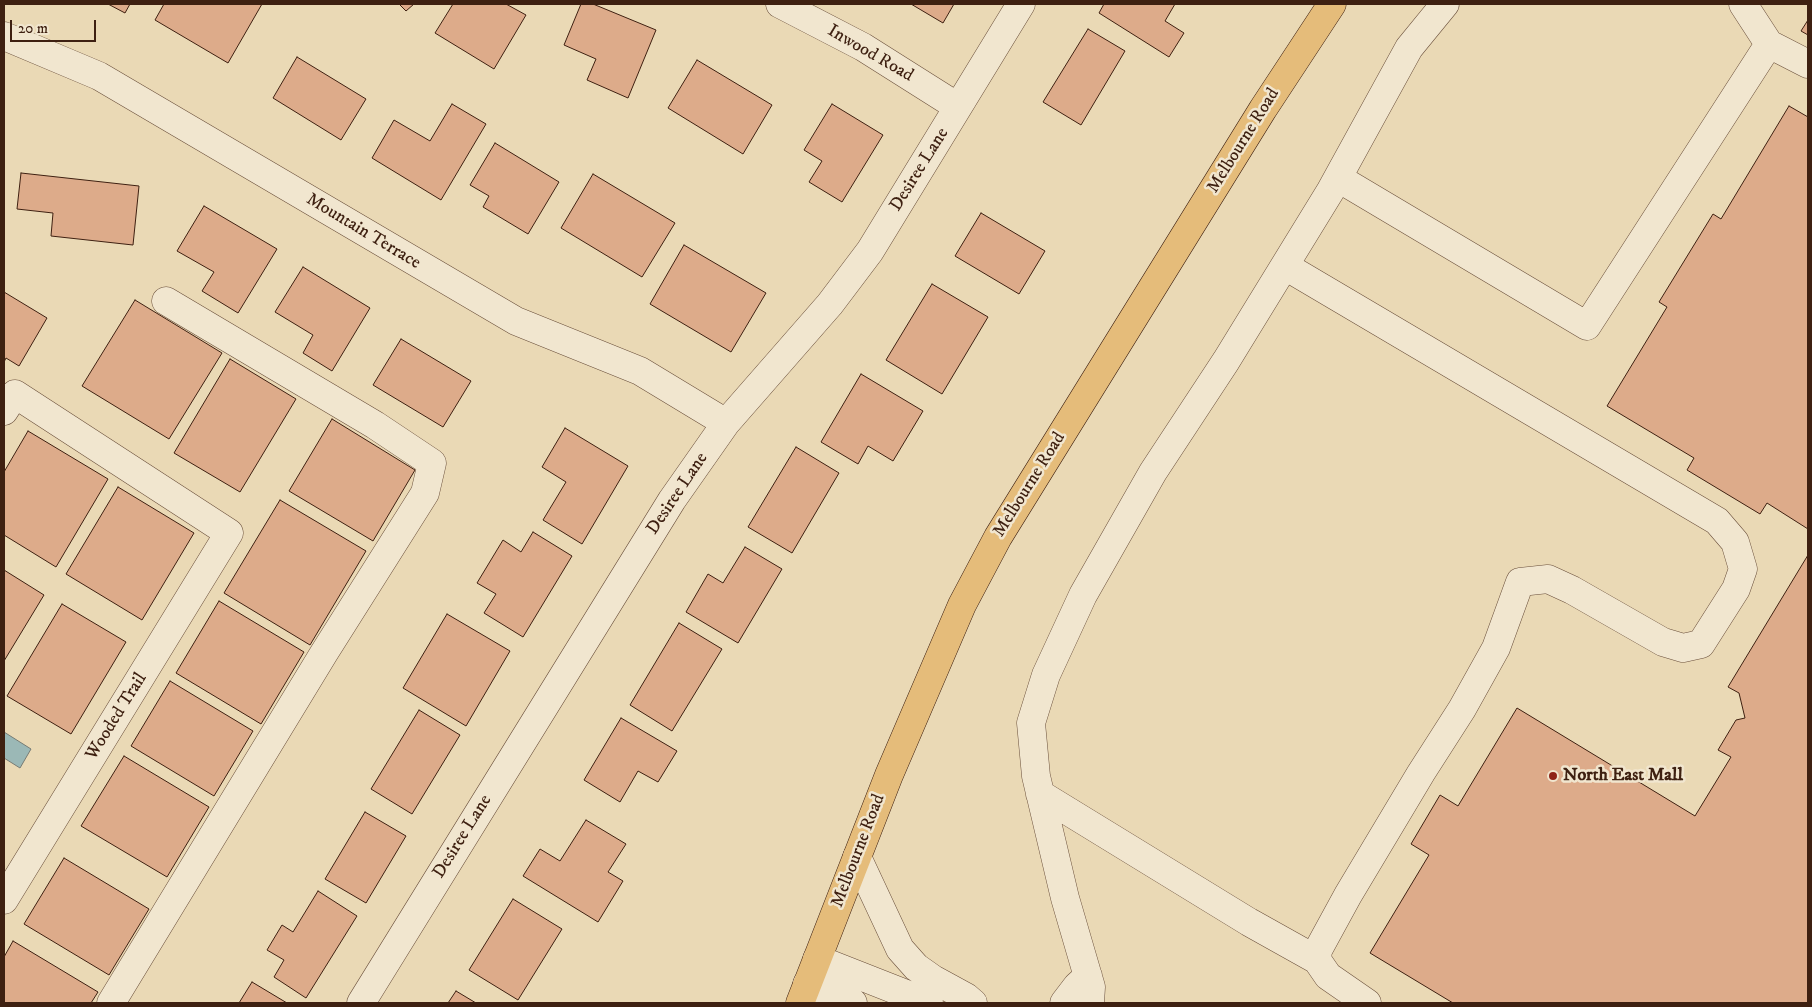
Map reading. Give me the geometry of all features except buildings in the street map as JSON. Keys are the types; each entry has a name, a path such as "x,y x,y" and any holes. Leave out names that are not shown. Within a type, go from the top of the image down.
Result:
{"main road":[{"name":"Melbourne Road","path":"804,994 889,775 962,604 998,537 1263,109 1332,4"}],"street":[{"name":"Inwood Road","path":"780,4 863,47 958,107"},
{"name":"Desiree Lane","path":"361,1003 672,500 726,423 830,304 870,250 1021,4"},
{"path":"1090,1003 1091,987 1065,898 1036,776 1031,722 1046,674 1083,595 1153,472 1226,362 1285,266 1338,178 1409,48 1445,4"},
{"path":"1743,4 1769,44 1808,64"},
{"name":"Mountain Terrace","path":"4,36 99,76 516,321 640,371 726,423"},
{"path":"1338,178 1588,326 1769,44"},
{"path":"1285,266 1717,521 1735,542 1743,569 1736,589 1701,644 1682,648 1663,642 1572,590 1548,579 1520,582 1496,648 1462,710 1421,773 1322,939 1317,960"},
{"path":"111,1003 324,653 424,493 432,463 376,425 166,301"},
{"name":"Wooded Trail","path":"4,900 230,533 9,402"},
{"path":"1040,794 1249,922 1317,960 1328,976 1367,1003"},
{"path":"857,857 900,949 916,967 933,979 974,1001"},
{"path":"818,958 929,1003"},
{"path":"1064,1003 1077,986 1088,976"},
{"path":"804,994 853,1003"}],"water":[{"path":"4,732 31,749 20,768 4,758"}],"place":[{"name":"North East Mall","path":"1553,776"}]}
